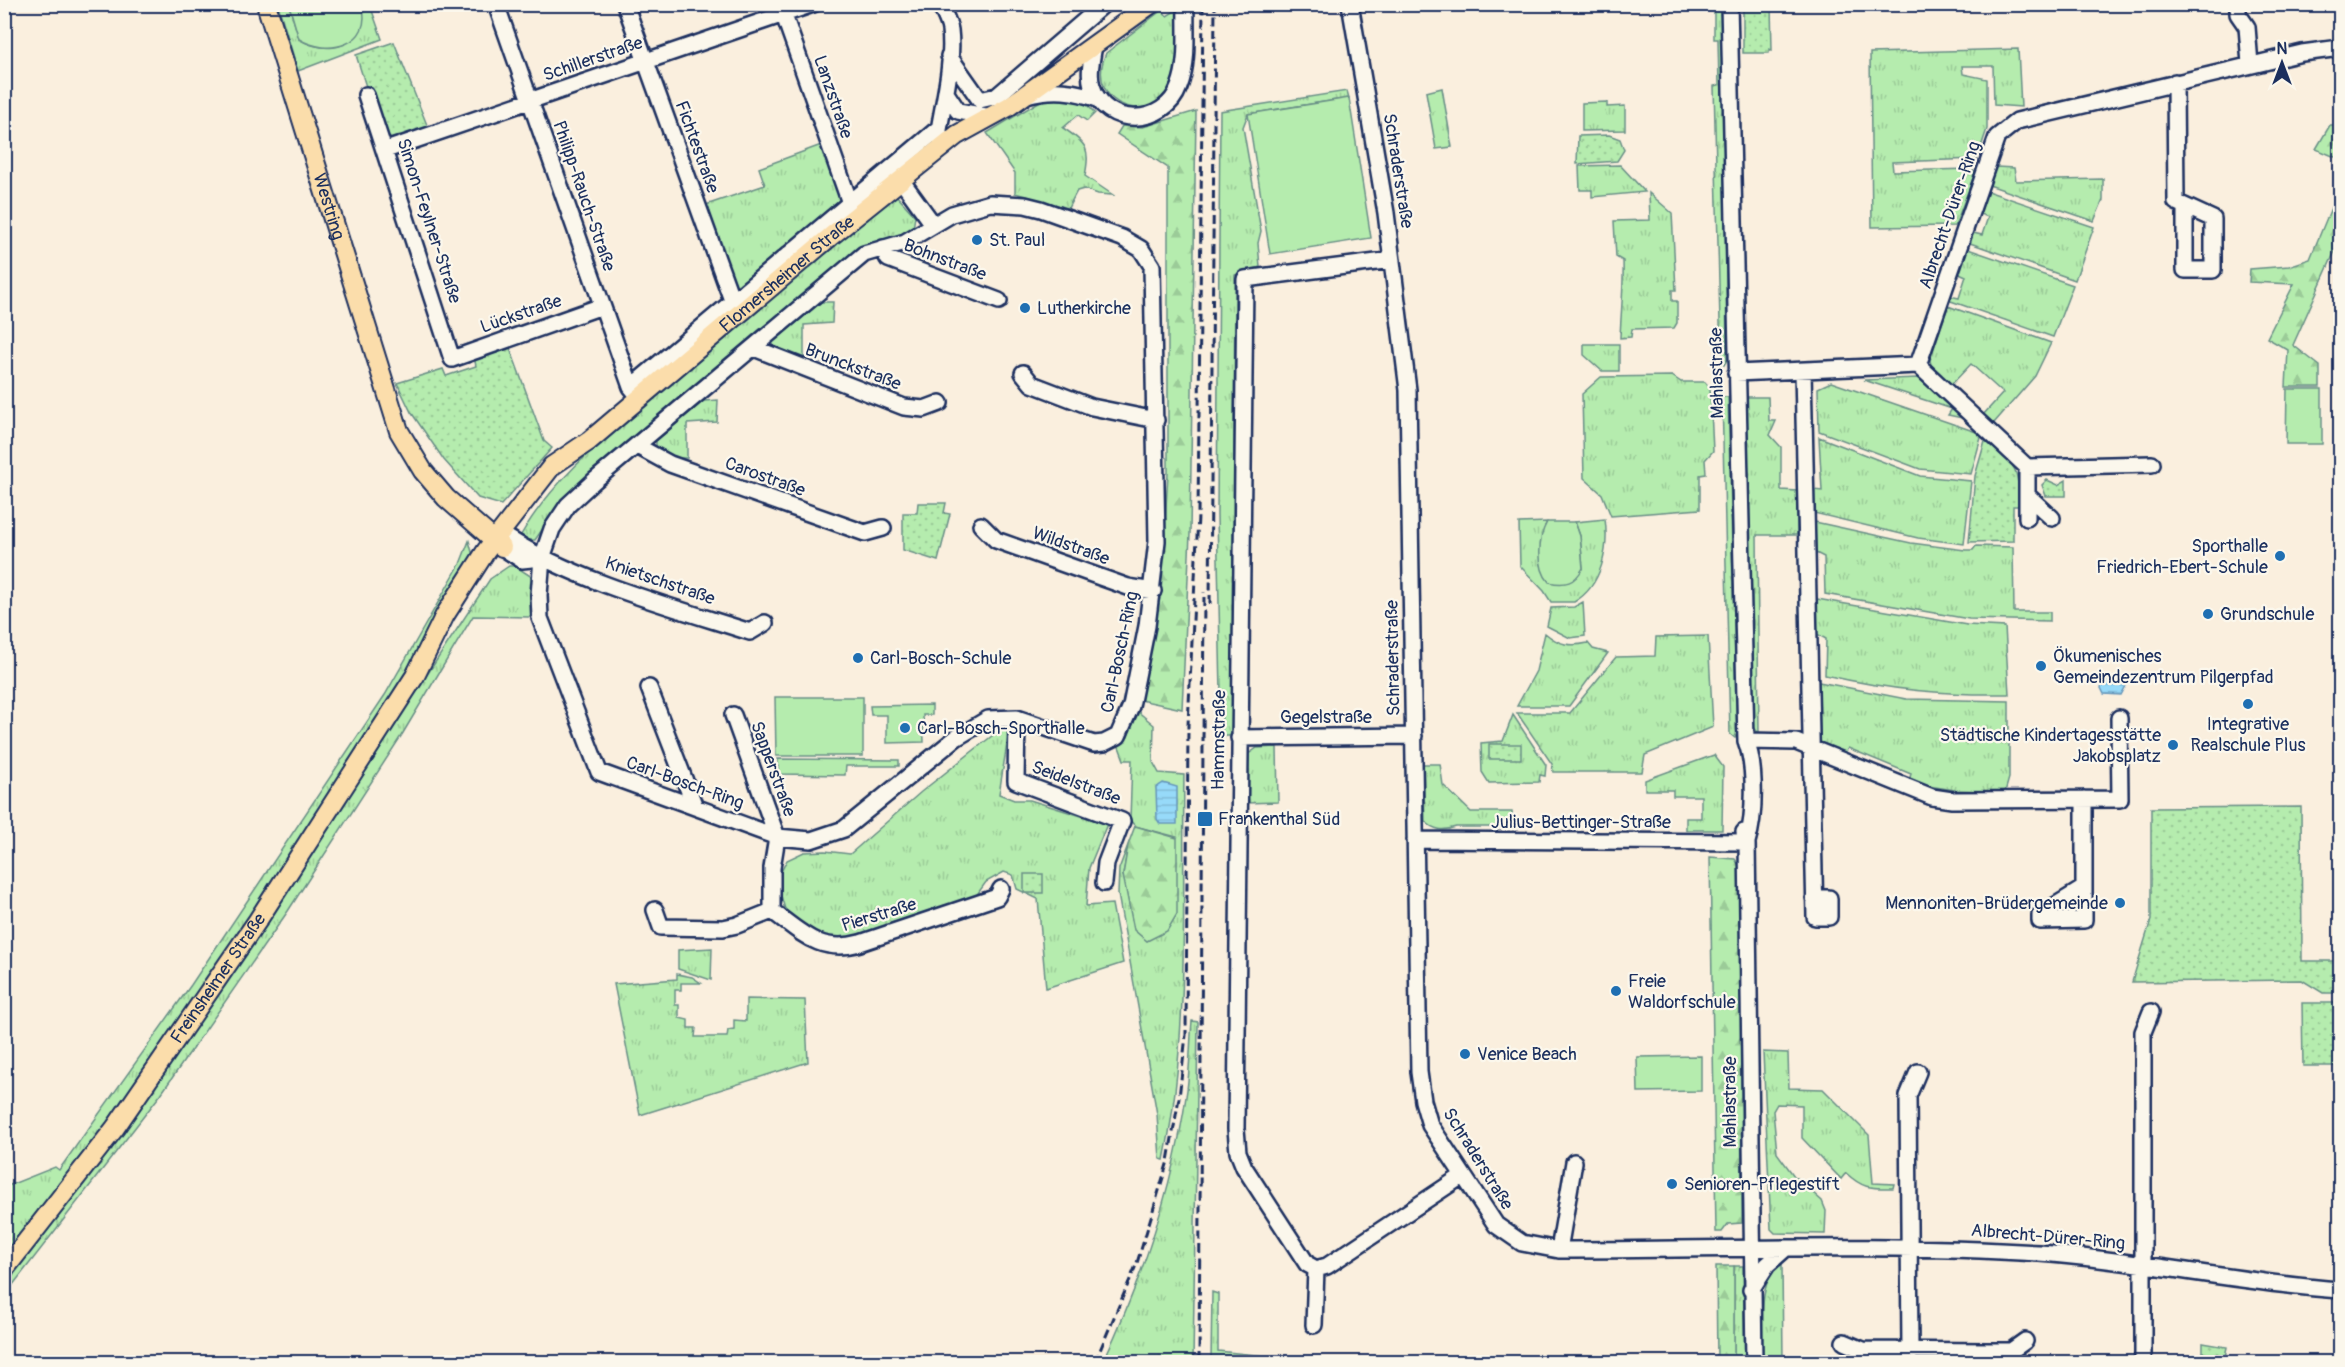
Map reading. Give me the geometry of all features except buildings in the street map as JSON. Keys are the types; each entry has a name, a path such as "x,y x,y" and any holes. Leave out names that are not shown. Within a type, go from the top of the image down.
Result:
{"main road":[{"name":"Westring","path":"266,4 381,382 393,408 399,430 423,471 446,498 501,539"},
{"name":"Flomersheimer Straße","path":"501,539 552,466 589,441 636,393 962,131 991,117 1026,95 1151,4"},
{"name":"Freinsheimer Straße","path":"4,1270 115,1128 159,1067 258,920 415,676 445,615 501,539"}],"street":[{"name":"Philipp-Rauch-Straße","path":"496,4 602,306 636,393"},
{"name":"Fichtestraße","path":"625,4 733,303"},
{"name":"Schillerstraße","path":"386,150 645,61 782,9 813,4"},
{"path":"936,153 942,104 946,93 950,29 940,4"},
{"path":"946,93 980,100 997,96 1104,4"},
{"path":"1094,45 1090,74 1092,88 1100,100 1111,111 1129,118 1146,117 1170,104 1184,73 1185,4"},
{"name":"Mahlastraße","path":"1729,4 1746,741 1742,754 1742,827 1747,842 1751,1290 1754,1362"},
{"path":"2238,4 2238,14 2247,27 2250,64"},
{"name":"Schraderstraße","path":"1353,5 1392,260 1408,390 1419,1072 1423,1101 1430,1125 1496,1225 1508,1235 1538,1248 1559,1250 1751,1249"},
{"name":"Lanzstraße","path":"782,9 850,203"},
{"name":"Albrecht-Dürer-Ring","path":"1918,365 1997,137 2006,127 2037,114 2302,52 2340,48"},
{"path":"949,56 980,100"},
{"path":"2175,82 2176,202 2185,207"},
{"path":"1026,95 1062,90 1081,93 1100,100"},
{"path":"946,93 958,111 991,117"},
{"name":"Simon-Feylner-Straße","path":"366,95 386,150 452,359"},
{"name":"Flomersheimer Straße","path":"636,393 733,303 939,128"},
{"path":"901,180 933,224"},
{"name":"Carl-Bosch-Ring","path":"990,203 1026,205 1122,238 1141,249 1152,266 1153,276 1157,542 1153,591 1131,706 1118,736 1104,743 1089,743 1017,718 1000,717 975,725 844,829 812,840 777,837 599,772 540,618 542,558 552,529 564,510 864,254 884,248 904,242 933,224 972,206 990,203"},
{"name":"Bohnstraße","path":"884,248 888,259 999,301"},
{"name":"Hammstraße","path":"1316,1269 1307,1264 1244,1167 1238,1152 1236,1057 1245,279 1392,260"},
{"name":"Lückstraße","path":"452,359 602,306"},
{"name":"Brunckstraße","path":"754,348 904,407 924,410 940,403"},
{"path":"1736,373 1918,365 2027,467 2152,465"},
{"path":"1803,371 1814,898"},
{"path":"1023,373 1032,384 1092,407 1156,420"},
{"name":"Carostraße","path":"637,446 670,464 866,533 883,528"},
{"path":"2027,467 2027,518"},
{"path":"2027,495 2052,518"},
{"name":"Wildstraße","path":"981,525 996,540 1128,587 1153,591"},
{"path":"501,539 542,558"},
{"name":"Knietschstraße","path":"542,558 750,632 765,624"},
{"path":"649,688 695,807"},
{"name":"Sapperstraße","path":"732,714 777,837"},
{"name":"Seidelstraße","path":"1017,718 1016,781 1122,821 1106,863 1104,883"},
{"path":"1746,741 1796,742 1932,797 1952,800 2120,799 2119,718"},
{"name":"Gegelstraße","path":"1239,738 1414,736"},
{"path":"2084,799 2084,888"},
{"path":"655,910 661,927 723,928 772,911 772,868 777,837"},
{"name":"Julius-Bettinger-Straße","path":"1415,840 1747,842"},
{"name":"Pierstraße","path":"772,911 814,942 845,947 997,897 1001,889"},
{"path":"2143,1362 2143,1032 2151,1012"},
{"path":"1909,1357 1911,1249 1908,1096 1918,1072"},
{"path":"1559,1250 1574,1162"},
{"path":"1314,1325 1316,1269 1327,1266 1462,1176"},
{"name":"Albrecht-Dürer-Ring","path":"1751,1249 1911,1249 2043,1253 2143,1265 2263,1284 2340,1290"},
{"path":"1751,1290 1767,1265 1785,1249"},
{"path":"1844,1342 1863,1350 1909,1357 1988,1357 2011,1351 2025,1341"}],"green space":[{"path":"278,5 289,5 299,39 316,46 333,47 348,42 362,21 362,5 370,5 382,39 298,71"},
{"path":"289,5 362,5 364,19 361,30 355,38 346,44 323,47 299,39"},
{"path":"1714,5 1723,5 1727,360 1724,365 1721,362 1714,86 1719,85 1718,39 1714,39"},
{"path":"1743,5 1771,5 1772,50 1769,49 1769,53 1743,53"},
{"path":"1178,9 1177,70 1166,94 1154,104 1140,108 1126,106 1113,99 1104,88 1101,72 1106,53 1162,10 1167,16"},
{"path":"394,42 429,130 391,142 374,97 368,93 356,55"},
{"path":"2018,49 2021,107 1994,105 1993,66 1962,66 1963,74 1987,79 1987,129 1977,159 1892,162 1893,171 1971,169 1975,173 1955,226 1872,227 1870,53"},
{"path":"1442,88 1452,147 1436,149 1426,92"},
{"path":"1347,91 1349,98 1248,114 1243,127 1261,231 1258,243 1260,267 1235,275 1232,736 1222,736 1217,515 1220,111"},
{"path":"1065,98 1087,105 1095,113 1087,121 1078,115 1063,128 1078,138 1085,148 1087,159 1085,176 1113,195 1098,194 1084,189 1077,191 1068,208 1015,193 1015,173 987,133 1042,100"},
{"path":"1349,98 1371,238 1270,254 1248,114"},
{"path":"1607,102 1607,107 1625,106 1625,130 1582,131 1582,103"},
{"path":"1196,111 1190,534 1182,709 1140,700 1161,593 1168,473 1168,168 1117,134 1122,126 1143,127"},
{"path":"2330,125 2340,125 2340,159 2316,149"},
{"path":"1609,135 1620,139 1624,150 1617,161 1577,164 1578,136"},
{"path":"824,144 844,200 736,290 703,206 765,185 759,168"},
{"path":"1620,165 1645,192 1592,197 1592,190 1580,190 1579,166"},
{"path":"1996,167 2014,168 2016,181 2103,179 2103,200 2094,221 1989,185"},
{"path":"2340,186 2340,240 2293,345 2320,366 2320,387 2286,387 2288,350 2267,338 2294,284 2249,282 2250,269 2289,266 2310,259"},
{"path":"1987,191 2094,227 2075,280 1970,243 1973,233 1982,235 1988,217 1980,214"},
{"path":"1649,193 1672,213 1676,290 1672,290 1672,301 1677,301 1677,323 1674,328 1632,329 1631,337 1620,338 1623,261 1616,257 1614,221 1650,220"},
{"path":"896,195 915,216 913,229 904,236 858,250 553,514 535,540 528,540 521,535 550,494 584,457 748,316"},
{"path":"1965,248 2073,285 2053,337 1948,300 1950,296 1959,298 1966,276 1957,272"},
{"path":"821,302 833,302 832,323 804,325 804,359 772,348 773,342"},
{"path":"1948,306 2051,343 2035,376 1994,423 1983,415 2003,393 1971,364 1951,385 1931,365 1930,360"},
{"path":"1584,344 1619,344 1619,371 1602,371 1584,355"},
{"path":"509,345 544,441 552,448 501,505 478,498 444,460 411,412 397,383 443,369 446,376 476,366 474,357"},
{"path":"1672,376 1681,382 1705,382 1710,388 1713,451 1705,460 1706,474 1700,475 1700,509 1611,516 1602,494 1584,478 1582,394 1601,377"},
{"path":"1918,378 1967,419 1948,415 1952,409 1864,380"},
{"path":"1831,382 1982,434 1971,474 1920,469 1819,431 1818,388"},
{"path":"2287,389 2322,389 2322,444 2286,444"},
{"path":"1722,397 1728,397 1737,733 1735,738 1730,734"},
{"path":"1745,397 1768,397 1769,421 1776,421 1770,435 1781,447 1781,490 1797,491 1797,535 1757,535 1759,734 1753,726"},
{"path":"718,400 717,422 687,424 687,458 671,458 656,447 656,441 704,401"},
{"path":"1819,437 1920,476 1971,481 1964,544 1918,538 1814,513 1814,490 1822,491"},
{"path":"1986,438 2009,461 2016,474 2019,506 2013,506 2013,541 1969,542 1975,476"},
{"path":"2047,480 2058,485 2066,480 2066,496 2046,496 2042,485"},
{"path":"918,503 946,503 944,513 950,514 938,561 903,550 903,513 917,513"},
{"path":"1605,519 1606,542 1602,565 1591,586 1574,602 1551,602 1544,591 1520,566 1519,523 1547,522 1545,526 1583,568 1580,536 1575,522"},
{"path":"1547,522 1575,522 1580,536 1583,568 1577,577 1569,582 1560,584 1549,582 1542,569 1540,544"},
{"path":"1815,522 1911,543 1965,550 1973,550 1976,546 2013,547 2014,612 2050,612 2050,621 1969,619 1825,594 1824,557 1816,553"},
{"path":"469,541 475,563 220,971 5,1263 5,1187 55,1167 59,1170 191,985 385,695 460,564"},
{"path":"509,566 515,566 532,577 533,614 530,617 473,616 403,733 288,911 161,1094 5,1295 5,1280 50,1224 365,769 490,579"},
{"path":"1817,599 1967,625 2005,627 2009,694 1962,694 1917,690 1825,675 1826,639 1817,634"},
{"path":"1583,602 1585,636 1570,638 1547,626 1551,608 1574,607"},
{"path":"1545,633 1560,642 1570,645 1588,643 1593,649 1608,653 1569,706 1517,706 1536,671"},
{"path":"1708,636 1713,727 1645,755 1642,772 1553,772 1552,764 1517,713 1570,713 1616,657 1655,656 1656,637"},
{"path":"1819,682 1906,699 2009,701 2009,778 2005,792 1955,790 1908,783 1911,774 1848,748 1844,755 1820,746"},
{"path":"775,697 863,697 863,756 776,756"},
{"name":"Carl-Bosch-Sporthalle","path":"932,705 932,715 923,715 924,742 887,743 887,715 871,715 870,706"},
{"path":"1136,710 1154,725 1153,762 1159,773 1184,775 1181,1017 1178,1065 1164,1160 1160,1159 1157,1114 1118,894 1119,869 1128,845 1123,875 1177,837 1135,826 1130,820 1132,760 1124,760 1118,744 1128,737"},
{"path":"1513,715 1546,765 1545,776 1540,775 1539,782 1489,783 1482,772 1481,743 1503,741"},
{"path":"1002,728 1009,731 999,794 1014,800 1030,800 1107,824 1089,868 1086,906 1112,904 1123,963 1046,988 1038,899 1017,889 1013,875 1004,872 986,882 973,900 885,930 841,941 823,939 786,913 780,892 781,872 787,860 804,852 825,851 850,854 921,792"},
{"path":"1489,744 1521,744 1521,759 1489,759"},
{"path":"1277,747 1278,802 1246,803 1247,755 1257,748"},
{"path":"1714,755 1723,767 1722,830 1686,830 1686,818 1701,818 1701,796 1673,796 1673,790 1645,790 1645,780"},
{"path":"778,759 899,760 899,766 846,766 845,775 778,774"},
{"path":"1423,764 1440,764 1443,785 1471,812 1512,812 1513,827 1443,829 1428,824 1425,821"},
{"path":"2301,807 2302,961 2340,961 2340,993 2323,993 2302,980 2132,982 2151,920 2151,808"},
{"path":"1135,826 1177,838 1177,914 1167,931 1147,941 1134,930 1123,875 1128,845"},
{"path":"1710,857 1735,859 1740,867 1742,1223 1728,1224 1722,1232 1716,1232"},
{"path":"1024,874 1043,874 1043,893 1024,893"},
{"path":"712,948 711,980 678,969 678,950"},
{"path":"677,974 692,977 701,983 681,983 681,990 675,990 675,1005 679,1005 679,1018 688,1020 688,1028 696,1028 695,1037 727,1037 728,1030 734,1029 734,1020 746,1021 746,999 805,1000 808,1062 640,1115 614,984 677,979"},
{"path":"2302,1003 2340,1003 2340,1066 2303,1066"},
{"path":"1192,1021 1198,1022 1193,1362 1103,1362 1144,1263 1165,1195 1187,1090"},
{"path":"1763,1052 1788,1053 1789,1088 1823,1089 1869,1135 1873,1183 1894,1184 1893,1188 1868,1186 1857,1182 1846,1173 1841,1179 1802,1138 1802,1105 1777,1104 1773,1111 1777,1153 1794,1176 1822,1201 1826,1211 1825,1234 1775,1233 1771,1229"},
{"path":"1701,1056 1701,1091 1638,1092 1637,1057"},
{"path":"1782,1264 1783,1362 1762,1362 1764,1293 1773,1271"},
{"path":"1716,1266 1734,1266 1734,1362 1717,1362"},
{"path":"1734,1266 1743,1266 1745,1362 1734,1362"},
{"path":"1212,1292 1218,1294 1218,1351 1304,1360 1296,1362 1211,1362"},
{"path":"2203,1343 2227,1347 2224,1362 2203,1362"}],"water":[{"path":"2114,677 2126,680 2127,684 2121,695 2104,694 2101,688 2103,682"},
{"path":"1163,783 1177,787 1177,824 1160,824 1157,819 1156,788"}],"railway":[{"path":"1095,1362 1137,1263 1168,1161 1179,1098 1186,1035 1188,725 1198,516 1203,4"},
{"path":"1210,604 1215,4"},
{"path":"1199,1362 1204,592"}],"place":[{"name":"St. Paul","path":"977,240"},
{"name":"Lutherkirche","path":"1025,308"},
{"name":"Sporthalle Friedrich-Ebert-Schule","path":"2280,556"},
{"name":"Grundschule","path":"2208,614"},
{"name":"Carl-Bosch-Schule","path":"858,658"},
{"name":"Ökumenisches Gemeindezentrum Pilgerpfad","path":"2041,666"},
{"name":"Integrative Realschule Plus","path":"2248,704"},
{"name":"Carl-Bosch-Sporthalle","path":"905,728"},
{"name":"Städtische Kindertagesstätte Jakobsplatz","path":"2173,745"},
{"name":"Frankenthal Süd","path":"1205,819"},
{"name":"Mennoniten-Brüdergemeinde","path":"2120,903"},
{"name":"Freie Waldorfschule","path":"1616,991"},
{"name":"Venice Beach","path":"1465,1054"},
{"name":"Senioren-Pflegestift","path":"1672,1184"}]}
